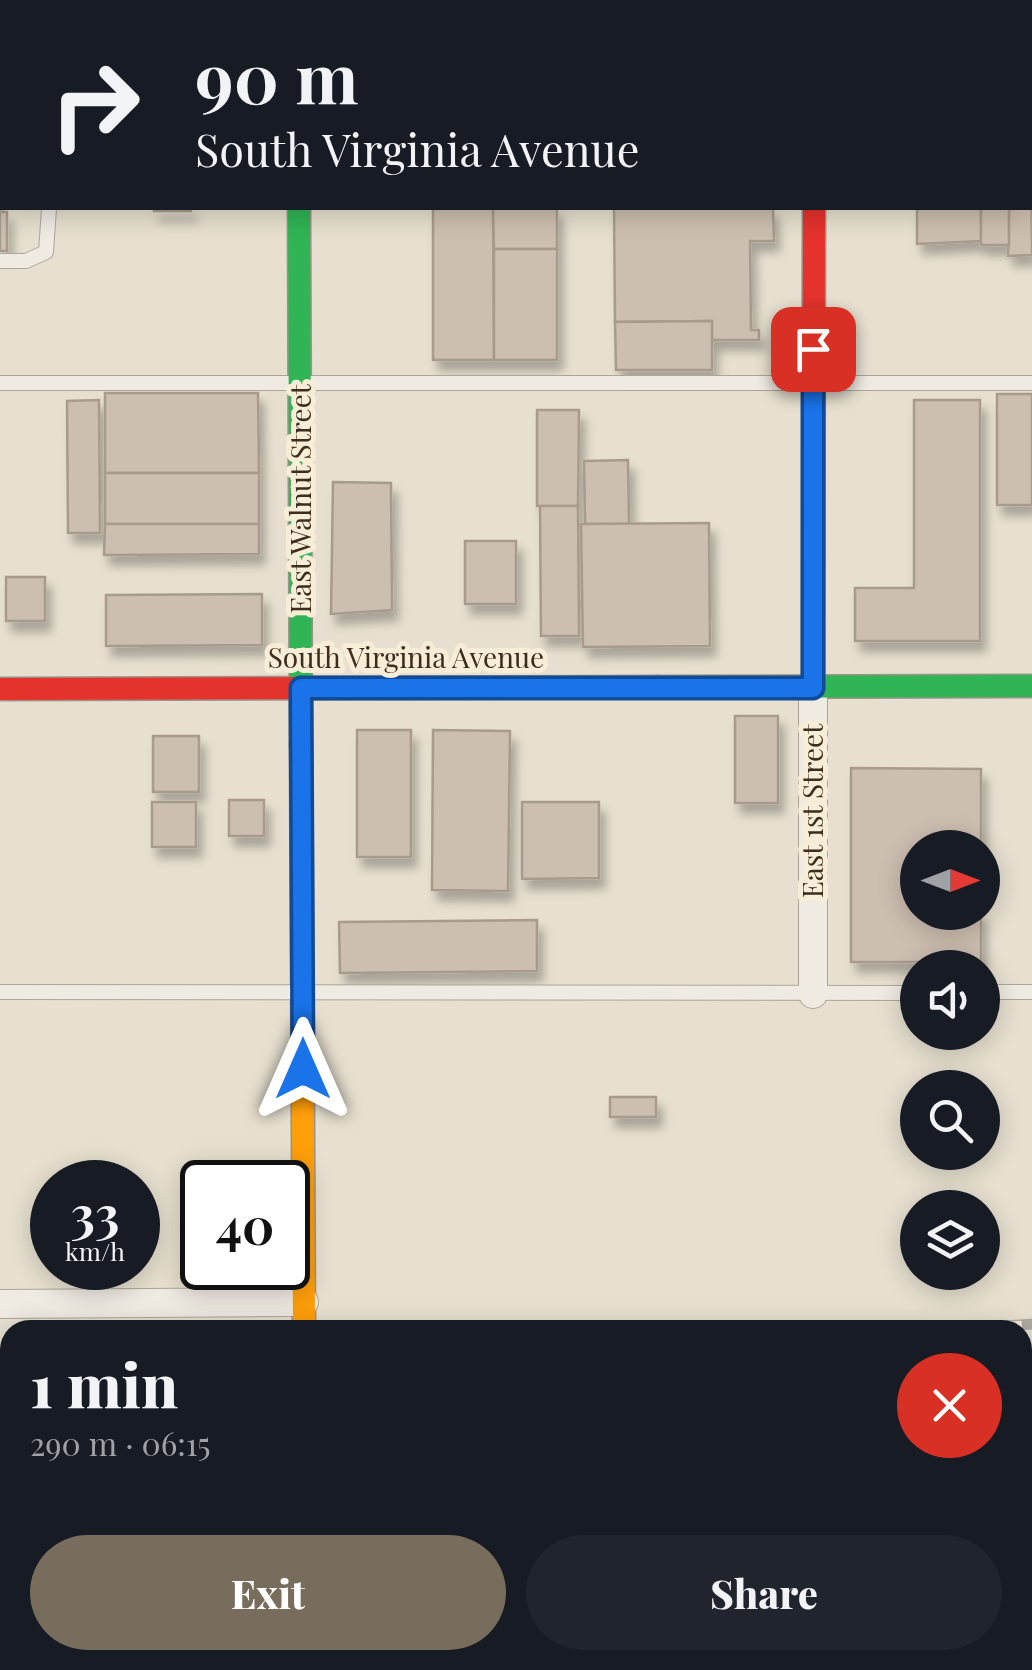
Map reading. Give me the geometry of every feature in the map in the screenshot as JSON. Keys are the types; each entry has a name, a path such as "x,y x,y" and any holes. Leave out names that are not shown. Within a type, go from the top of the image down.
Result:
{"street":[{"name":"East Walnut Street","path":"299,210 304,1316"},
{"name":"East 1st Street","path":"813,994 814,210"},
{"name":"South Virginia Avenue","path":"0,688 1032,686"},
{"path":"0,1304 304,1316"}],"lane":[{"path":"0,261 26,261 46,252 49,210"},
{"path":"0,383 1032,384"},
{"path":"0,992 900,993"},
{"path":"1000,992 1032,992"}],"building":[{"path":"433,210 493,210 494,360 433,360"},
{"path":"493,210 557,210 557,249 494,249"},
{"path":"614,210 773,210 774,241 750,241 751,330 759,330 759,340 712,340 712,321 615,322"},
{"path":"917,210 981,210 981,241 917,244"},
{"path":"981,210 1009,210 1009,245 981,245"},
{"path":"1009,210 1031,210 1032,255 1008,256"},
{"path":"0,212 7,212 7,251 0,251"},
{"path":"494,249 557,249 557,360 494,360"},
{"path":"712,321 712,370 616,370 615,322"},
{"path":"105,393 258,393 259,473 105,473"},
{"path":"997,394 1032,394 1032,505 997,505"},
{"path":"99,400 100,533 68,533 67,401"},
{"path":"914,400 980,400 980,641 855,641 855,588 914,588"},
{"path":"537,410 579,410 578,506 537,506"},
{"path":"628,460 629,524 585,524 584,461"},
{"path":"105,473 259,473 259,524 105,524"},
{"path":"333,482 391,483 392,610 331,614"},
{"path":"540,506 578,506 579,636 541,636"},
{"path":"709,523 710,646 583,647 581,524"},
{"path":"105,524 259,524 259,554 104,555"},
{"path":"465,541 516,541 516,604 465,604"},
{"path":"6,577 45,577 45,621 6,621"},
{"path":"262,594 262,645 106,646 106,595"},
{"path":"735,716 778,716 778,803 735,803"},
{"path":"357,730 411,730 411,857 357,857"},
{"path":"433,730 510,731 508,891 432,890"},
{"path":"153,736 199,736 199,792 153,792"},
{"path":"851,768 981,769 981,830 900,830 900,930 981,930 981,950 900,950 900,962 851,962"},
{"path":"229,800 264,800 264,836 229,836"},
{"path":"152,802 196,802 196,847 152,847"},
{"path":"522,802 599,802 599,878 522,879"},
{"path":"537,920 537,971 340,973 339,922"},
{"path":"610,1097 656,1097 656,1117 610,1117"}],"traffic: fast":[{"path":"299,210 301,745"},
{"path":"657,687 1032,686"}],"traffic: slow":[{"path":"301,745 304,1320"}],"traffic: jam":[{"path":"813,687 814,210"},
{"path":"0,689 657,687"}],"route":[{"path":"303,1069 301,688 813,688 813,349"}]}
